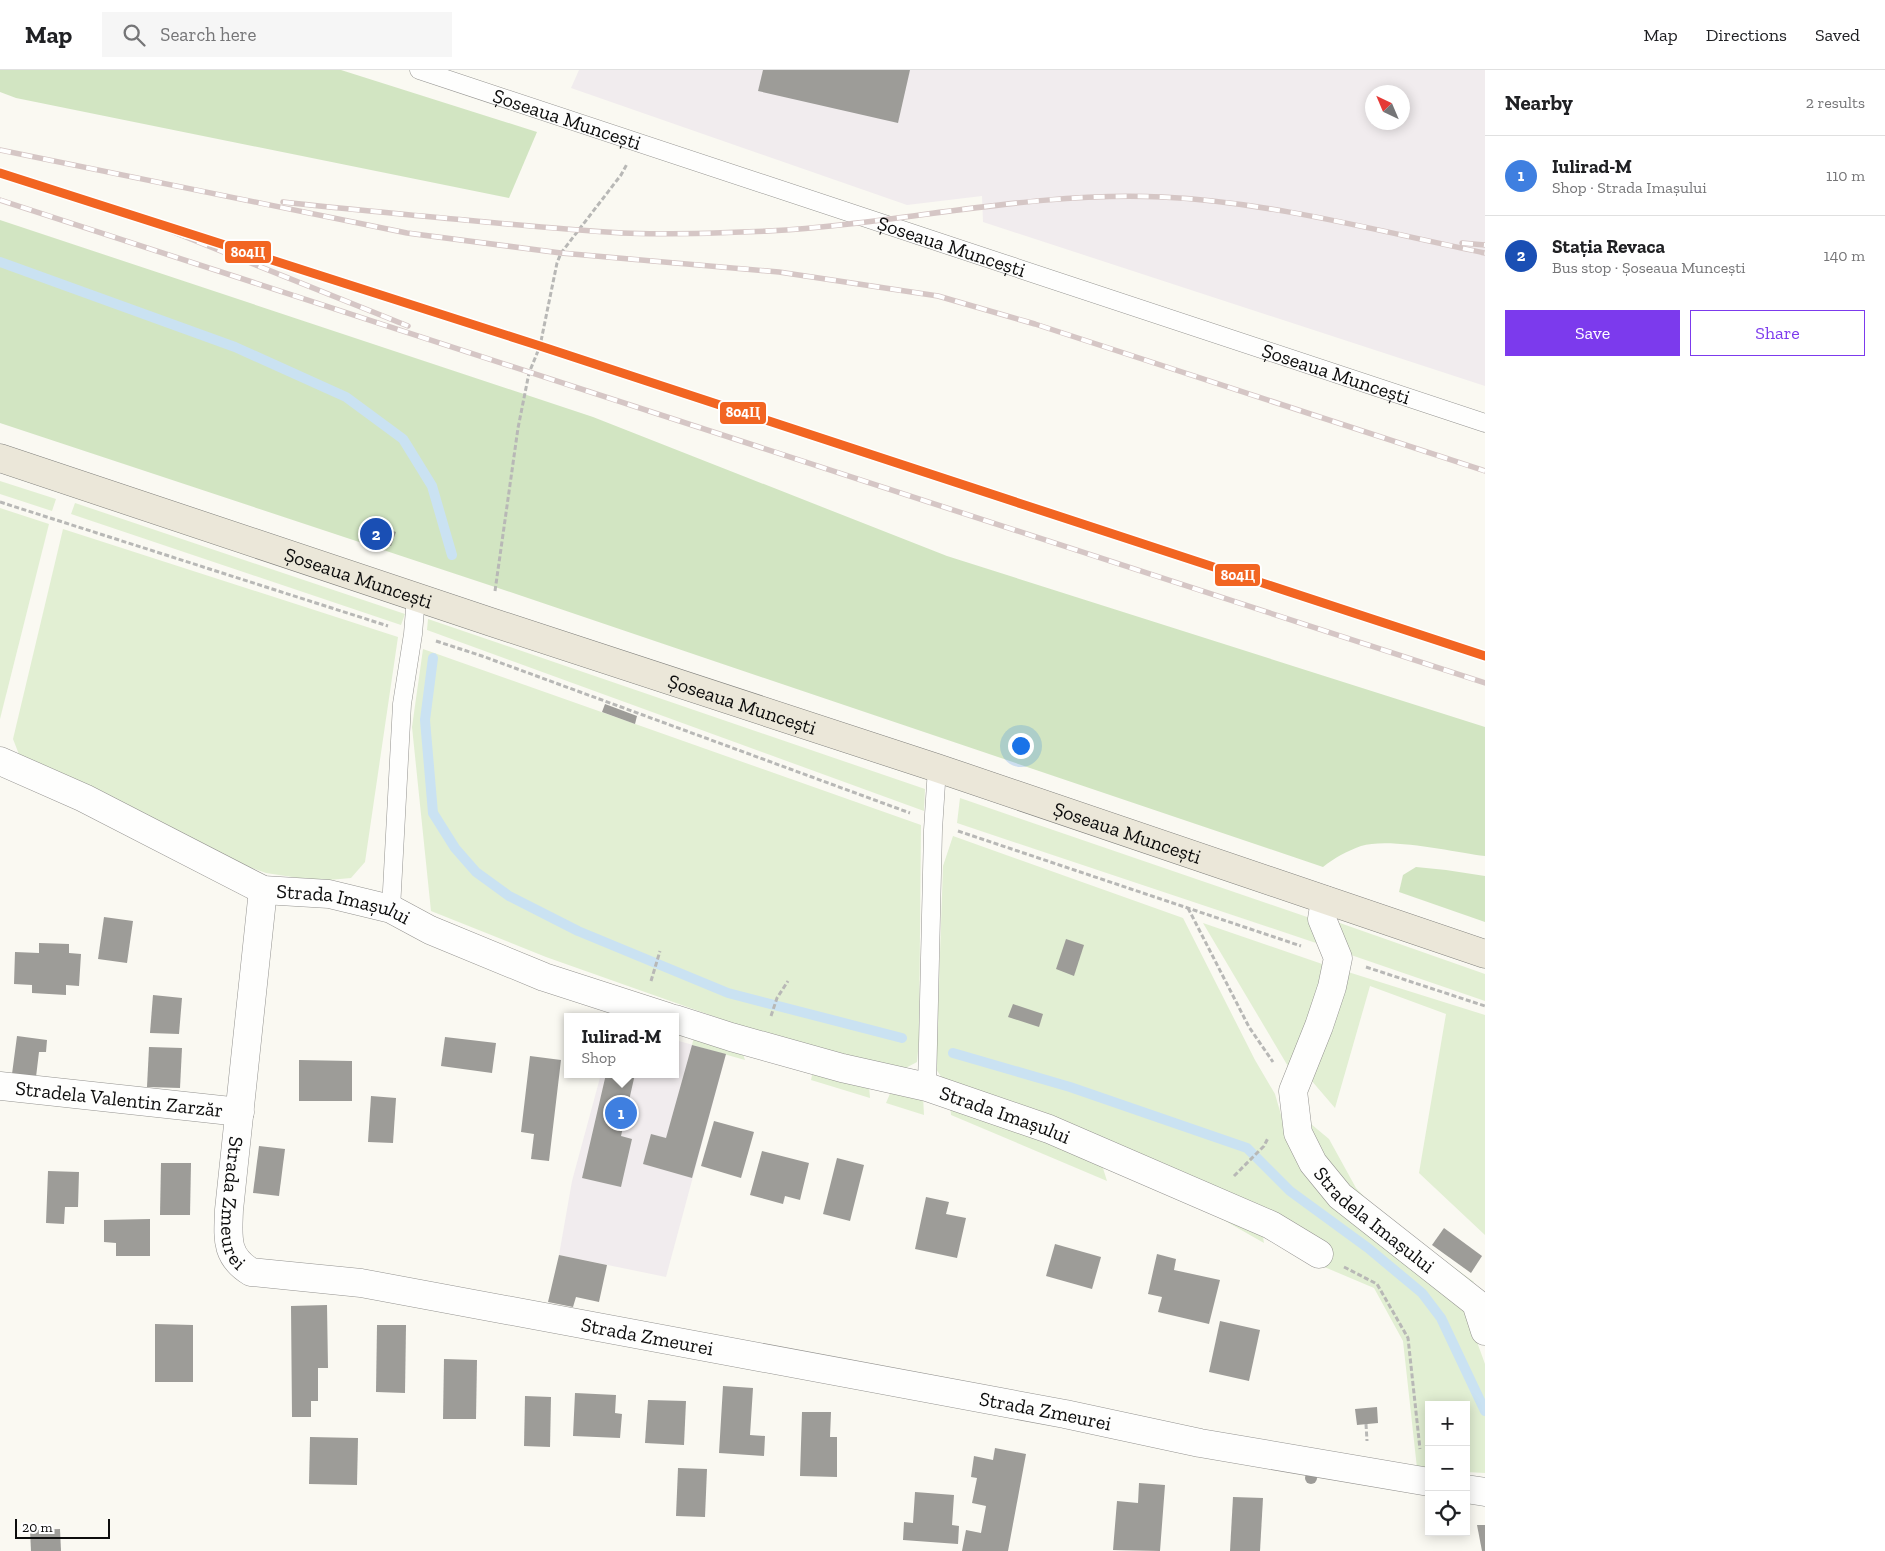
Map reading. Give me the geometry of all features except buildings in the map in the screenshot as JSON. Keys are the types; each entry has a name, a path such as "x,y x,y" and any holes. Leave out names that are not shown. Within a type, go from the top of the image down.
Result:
{"main road":[{"name":"Șoseaua Muncești","path":"0,458 936,768 1485,954"}],"street":[{"name":"Strada Imașului","path":"0,761 84,798 263,890 329,894 391,909 430,930 544,977 656,1013"},
{"name":"Strada Zmeurei","path":"263,890 229,1210 228,1236 232,1254 239,1265 251,1272 362,1283 1065,1414 1200,1443 1425,1482"},
{"name":"Stradela Imașului","path":"1325,900 1322,919 1338,958 1332,987 1319,1026 1293,1091 1298,1133 1313,1163 1340,1196 1480,1305 1485,1331"},
{"name":"Strada Imașului","path":"679,1020 832,1065 927,1086 1049,1129 1271,1224 1319,1254"},
{"name":"Stradela Valentin Zarzăr","path":"0,1086 240,1112"},
{"path":"1470,1490 1485,1492"}],"lane":[{"name":"Șoseaua Muncești","path":"419,70 1485,423"},
{"path":"391,909 402,704 413,634 416,597"},
{"path":"927,1086 936,768"}],"path":[{"path":"495,597 518,428 529,373 540,346 557,263 561,253 621,174 640,142"},
{"path":"0,502 482,656 985,840 1188,907 1249,1028 1293,1091"},
{"path":"650,984 660,951"},
{"path":"771,1016 777,998 788,981"},
{"path":"1239,1171 1264,1146"},
{"path":"1319,1254 1377,1284 1408,1338 1425,1474"}],"shaded area":[{"path":"579,70 1485,70 1485,386 983,222 982,196 907,205 571,88"},
{"path":"679,1041 726,1054 666,1277 559,1255 572,1181 600,1078 679,1078"}],"green space":[{"path":"0,70 341,70 537,132 509,198 16,98 0,92"},
{"path":"0,220 593,417 947,556 1485,727 1485,856 1404,844 1373,844 1351,850 1323,867 501,589 0,423"},
{"path":"0,481 56,499 52,511 0,494"},
{"path":"75,503 405,614 401,625 71,514"},
{"path":"0,508 49,524 0,719"},
{"path":"63,529 398,637 365,862 351,878 318,881 266,873 210,853 20,757 13,739"},
{"path":"428,619 925,789 924,811 427,630"},
{"path":"423,649 921,825 919,1040 917,1062 900,1071 758,1032 546,957 431,911 412,727"},
{"path":"960,798 1313,919 1319,944 957,823"},
{"path":"953,836 1183,918 1255,1060 1275,1094 1286,1132 1449,1292 1468,1317 1485,1364 1485,1473 1470,1472 1470,1401 1425,1401 1425,1469 1417,1468 1403,1341 1374,1288 1322,1266 1329,1243 1226,1192 944,1081 936,1069 943,866"},
{"path":"1416,867 1485,876 1485,922 1399,892 1403,875"},
{"path":"1337,922 1485,974 1485,1001 1351,955"},
{"path":"1203,923 1328,966 1289,1068"},
{"path":"1348,972 1485,1015 1485,1235 1419,1173 1446,1014 1370,986 1335,1108 1311,1080"},
{"path":"694,1037 742,1051 745,1060 692,1045"},
{"path":"814,1066 869,1085 870,1098 811,1080"},
{"path":"892,1089 923,1096 924,1115 886,1103"},
{"path":"950,1103 1102,1165 1107,1181 951,1115"},
{"path":"1305,1119 1329,1139 1356,1188 1370,1203 1474,1282 1468,1285 1366,1207 1329,1167"},
{"path":"1187,1199 1262,1231 1264,1243"}],"waterway":[{"path":"0,262 235,347 346,397 403,439 432,486 452,555"},
{"path":"433,658 425,720 433,813 455,848 476,872 509,896 578,931 728,993 902,1038"},
{"path":"953,1053 1070,1087 1247,1148 1290,1191 1368,1248 1422,1293 1441,1318 1485,1411"}],"railway":[{"path":"0,150 407,233 561,253 779,272 938,296 1035,324 1485,471"},
{"path":"283,202 563,229 677,234 768,231 817,227 1014,203 1063,199 1112,196 1162,197 1203,200 1284,211 1485,253"},
{"path":"0,200 1485,683"},
{"path":"136,217 408,326"},
{"path":"1462,243 1485,245"}],"transit line":[{"name":"804Ц","path":"0,173 540,346 1485,656"}],"place":[{"name":"Stația Revaca","path":"376,534"},
{"name":"Iulirad-M","path":"621,1113"}]}
